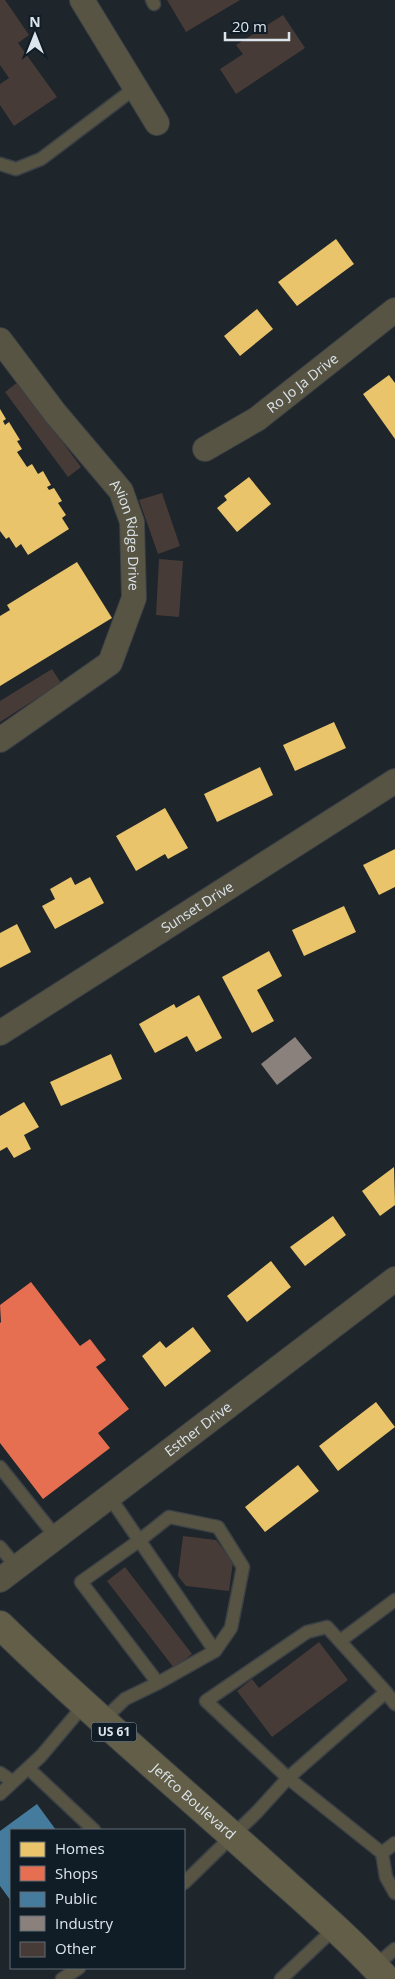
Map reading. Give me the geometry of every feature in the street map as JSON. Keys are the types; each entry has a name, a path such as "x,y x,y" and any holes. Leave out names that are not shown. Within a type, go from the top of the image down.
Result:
{"main road":[{"name":"Jeffco Boulevard","path":"0,1625 93,1713 335,1928 380,1973"}],"street":[{"path":"85,1 157,124"},
{"name":"Ro Jo Ja Drive","path":"205,449 257,419 395,310"},
{"name":"Avion Ridge Drive","path":"0,740 110,663 134,598 132,522 121,491 55,413 1,344"},
{"name":"Sunset Drive","path":"0,1033 395,781"},
{"name":"Esther Drive","path":"8,1573 395,1278"}],"lane":[{"path":"0,164 16,169 41,158 135,88"},
{"path":"0,1467 56,1537"},
{"path":"109,1496 215,1651"},
{"path":"0,1794 41,1756 93,1713 158,1683 215,1651 232,1628 243,1568 218,1527 169,1517 81,1582 158,1683"},
{"path":"0,1547 8,1573"},
{"path":"340,1641 395,1600"},
{"path":"395,1704 327,1627 307,1632 206,1701 288,1778 382,1853 386,1877 395,1893"},
{"path":"185,1882 288,1778 386,1692"},
{"path":"28,1768 93,1829"},
{"path":"0,1773 13,1782"},
{"path":"382,1853 395,1843"},
{"path":"281,1979 335,1928"},
{"path":"380,1973 395,1949"},
{"path":"62,1979 77,1969"}],"building: Homes":[{"path":"336,239 354,264 297,306 278,282"},
{"path":"257,309 273,329 240,356 224,336"},
{"path":"389,375 395,383 395,439 363,394"},
{"path":"0,409 6,419 3,421 5,425 9,422 20,440 17,441 22,449 17,452 27,467 32,464 38,474 43,471 51,485 47,487 49,490 54,488 62,501 58,503 66,515 62,518 69,529 28,555 21,544 16,548 9,537 6,539 0,531"},
{"path":"249,477 271,504 237,532 217,508 227,500 224,496"},
{"path":"77,562 112,618 0,686 0,616 10,610 7,605"},
{"path":"334,722 346,748 295,771 283,745"},
{"path":"260,767 273,795 217,822 204,794"},
{"path":"165,808 188,848 168,859 165,854 136,871 116,836"},
{"path":"395,849 395,887 379,895 363,865"},
{"path":"71,877 75,885 90,877 104,903 55,929 42,906 55,899 50,889"},
{"path":"344,906 356,932 304,956 292,930"},
{"path":"17,924 31,952 0,968 0,933"},
{"path":"269,951 282,976 257,990 274,1021 252,1033 222,977"},
{"path":"199,995 222,1038 196,1052 187,1036 155,1053 139,1024 174,1004 176,1008"},
{"path":"111,1054 122,1079 61,1106 50,1082"},
{"path":"24,1102 39,1127 24,1135 31,1149 14,1158 7,1147 0,1151 0,1116"},
{"path":"394,1167 395,1205 380,1216 362,1191"},
{"path":"333,1216 346,1235 305,1266 290,1247"},
{"path":"271,1261 291,1287 247,1322 227,1296"},
{"path":"193,1327 211,1351 165,1387 142,1356 160,1341 166,1348"},
{"path":"376,1402 395,1427 338,1471 319,1446"},
{"path":"298,1465 319,1491 265,1532 245,1507"}],"building: Shops":[{"path":"31,1282 80,1346 90,1339 106,1360 96,1367 129,1409 98,1433 110,1448 43,1499 0,1443 0,1305"}],"building: Public":[{"path":"37,1804 55,1829 10,1829 10,1900 0,1886 0,1831"}],"building: Industry":[{"path":"295,1037 312,1058 277,1085 261,1064"}],"building: Other":[{"path":"0,0 5,0 29,35 18,43 57,97 14,126 0,105 0,84 9,78 0,65"},
{"path":"167,0 240,0 186,32"},
{"path":"283,15 305,48 236,94 220,69 243,54 236,45"},
{"path":"18,382 81,467 68,477 5,392"},
{"path":"162,493 180,546 158,554 139,500"},
{"path":"159,559 183,561 179,617 156,615"},
{"path":"52,669 61,683 0,722 0,701"},
{"path":"183,1536 216,1540 233,1562 229,1591 186,1586 178,1576"},
{"path":"125,1567 192,1654 174,1668 107,1581"},
{"path":"319,1642 348,1680 272,1737 237,1691 252,1679 259,1688"}]}
